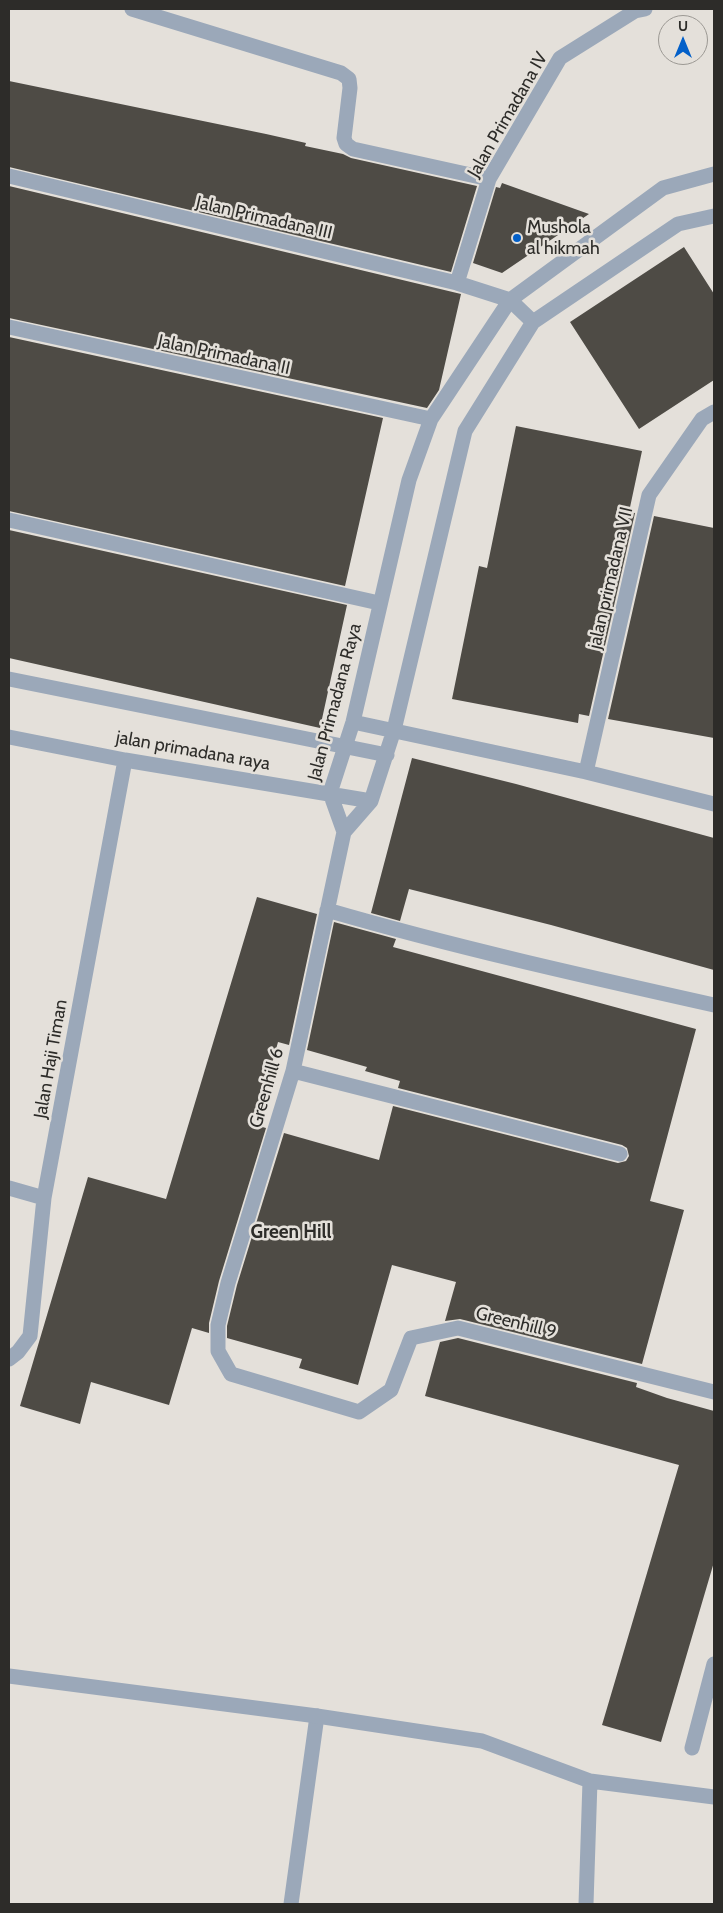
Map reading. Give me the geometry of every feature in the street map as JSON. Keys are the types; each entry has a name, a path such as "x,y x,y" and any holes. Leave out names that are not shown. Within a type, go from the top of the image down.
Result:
{"street":[{"path":"132,9 341,73 349,79 350,88 344,138 346,144 353,149 489,179"},
{"name":"Jalan Primadana IV","path":"457,284 489,179 560,58 635,11 645,9"},
{"name":"Jalan Primadana Raya","path":"344,832 330,793 353,722 409,480 431,419 510,300 663,188 714,174"},
{"name":"Jalan Primadana III","path":"9,176 457,284 510,300"},
{"path":"344,832 371,801 387,755 466,431 533,322 678,224 714,216"},
{"path":"510,300 533,322"},
{"name":"Jalan Primadana II","path":"9,327 431,419"},
{"name":"jalan primadana VII","path":"586,772 649,495 702,419 714,412"},
{"path":"9,520 379,603"},
{"path":"9,680 387,755"},
{"path":"353,722 586,772 714,804"},
{"name":"jalan primadana raya","path":"9,736 125,760 371,801"},
{"name":"Jalan Haji Timan","path":"9,1359 18,1352 30,1336 44,1198 125,760"},
{"name":"Greenhill 6","path":"218,1351 218,1325 228,1283 293,1071 344,832"},
{"path":"327,910 389,928 576,974 714,1005"},
{"path":"293,1071 620,1154"},
{"path":"9,1188 44,1198"},
{"name":"Greenhill 9","path":"218,1351 230,1374 359,1412 391,1390 411,1338 458,1328 714,1392"},
{"path":"692,1748 714,1664"},
{"path":"9,1676 317,1716 482,1741 590,1780 714,1797"},
{"path":"291,1904 317,1716"},
{"path":"586,1904 590,1780"}],"building":[{"path":"9,81 266,134 306,143 305,146 343,154 351,158 477,186 451,272 9,167"},
{"name":"Mushola al hikmah","path":"502,183 589,214 502,273 473,263 496,187 500,188"},
{"path":"9,186 461,294 439,390 427,408 9,318"},
{"path":"684,247 714,294 714,380 639,429 570,322"},
{"path":"9,337 383,418 345,586 9,511"},
{"path":"516,426 642,451 629,512 635,513 589,716 579,714 578,723 452,699 479,566 487,568"},
{"path":"654,516 714,528 714,738 608,719"},
{"path":"9,530 347,605 320,728 9,658"},
{"path":"412,758 714,838 714,970 551,925 409,889 400,921 371,913"},
{"path":"257,897 317,914 289,1045 278,1042 255,1125 266,1128 219,1281 209,1323 209,1333 192,1328 169,1405 91,1382 80,1424 20,1406 88,1177 166,1199"},
{"path":"334,922 396,939 393,947 696,1029 650,1201 684,1210 642,1364 460,1319 445,1321 456,1282 392,1265 358,1385 299,1368 302,1359 227,1338 227,1326 237,1285 284,1133 379,1160 393,1106 618,1163 626,1161 629,1156 627,1148 622,1145 398,1088 400,1081 365,1071 367,1067 307,1050"},
{"path":"458,1338 637,1383 636,1387 714,1411 714,1562 661,1742 602,1725 679,1465 425,1396 440,1342"}],"place":[{"name":"Mushola al hikmah","path":"517,238"}],"district":[{"name":"Green Hill","path":"291,1232"}]}
